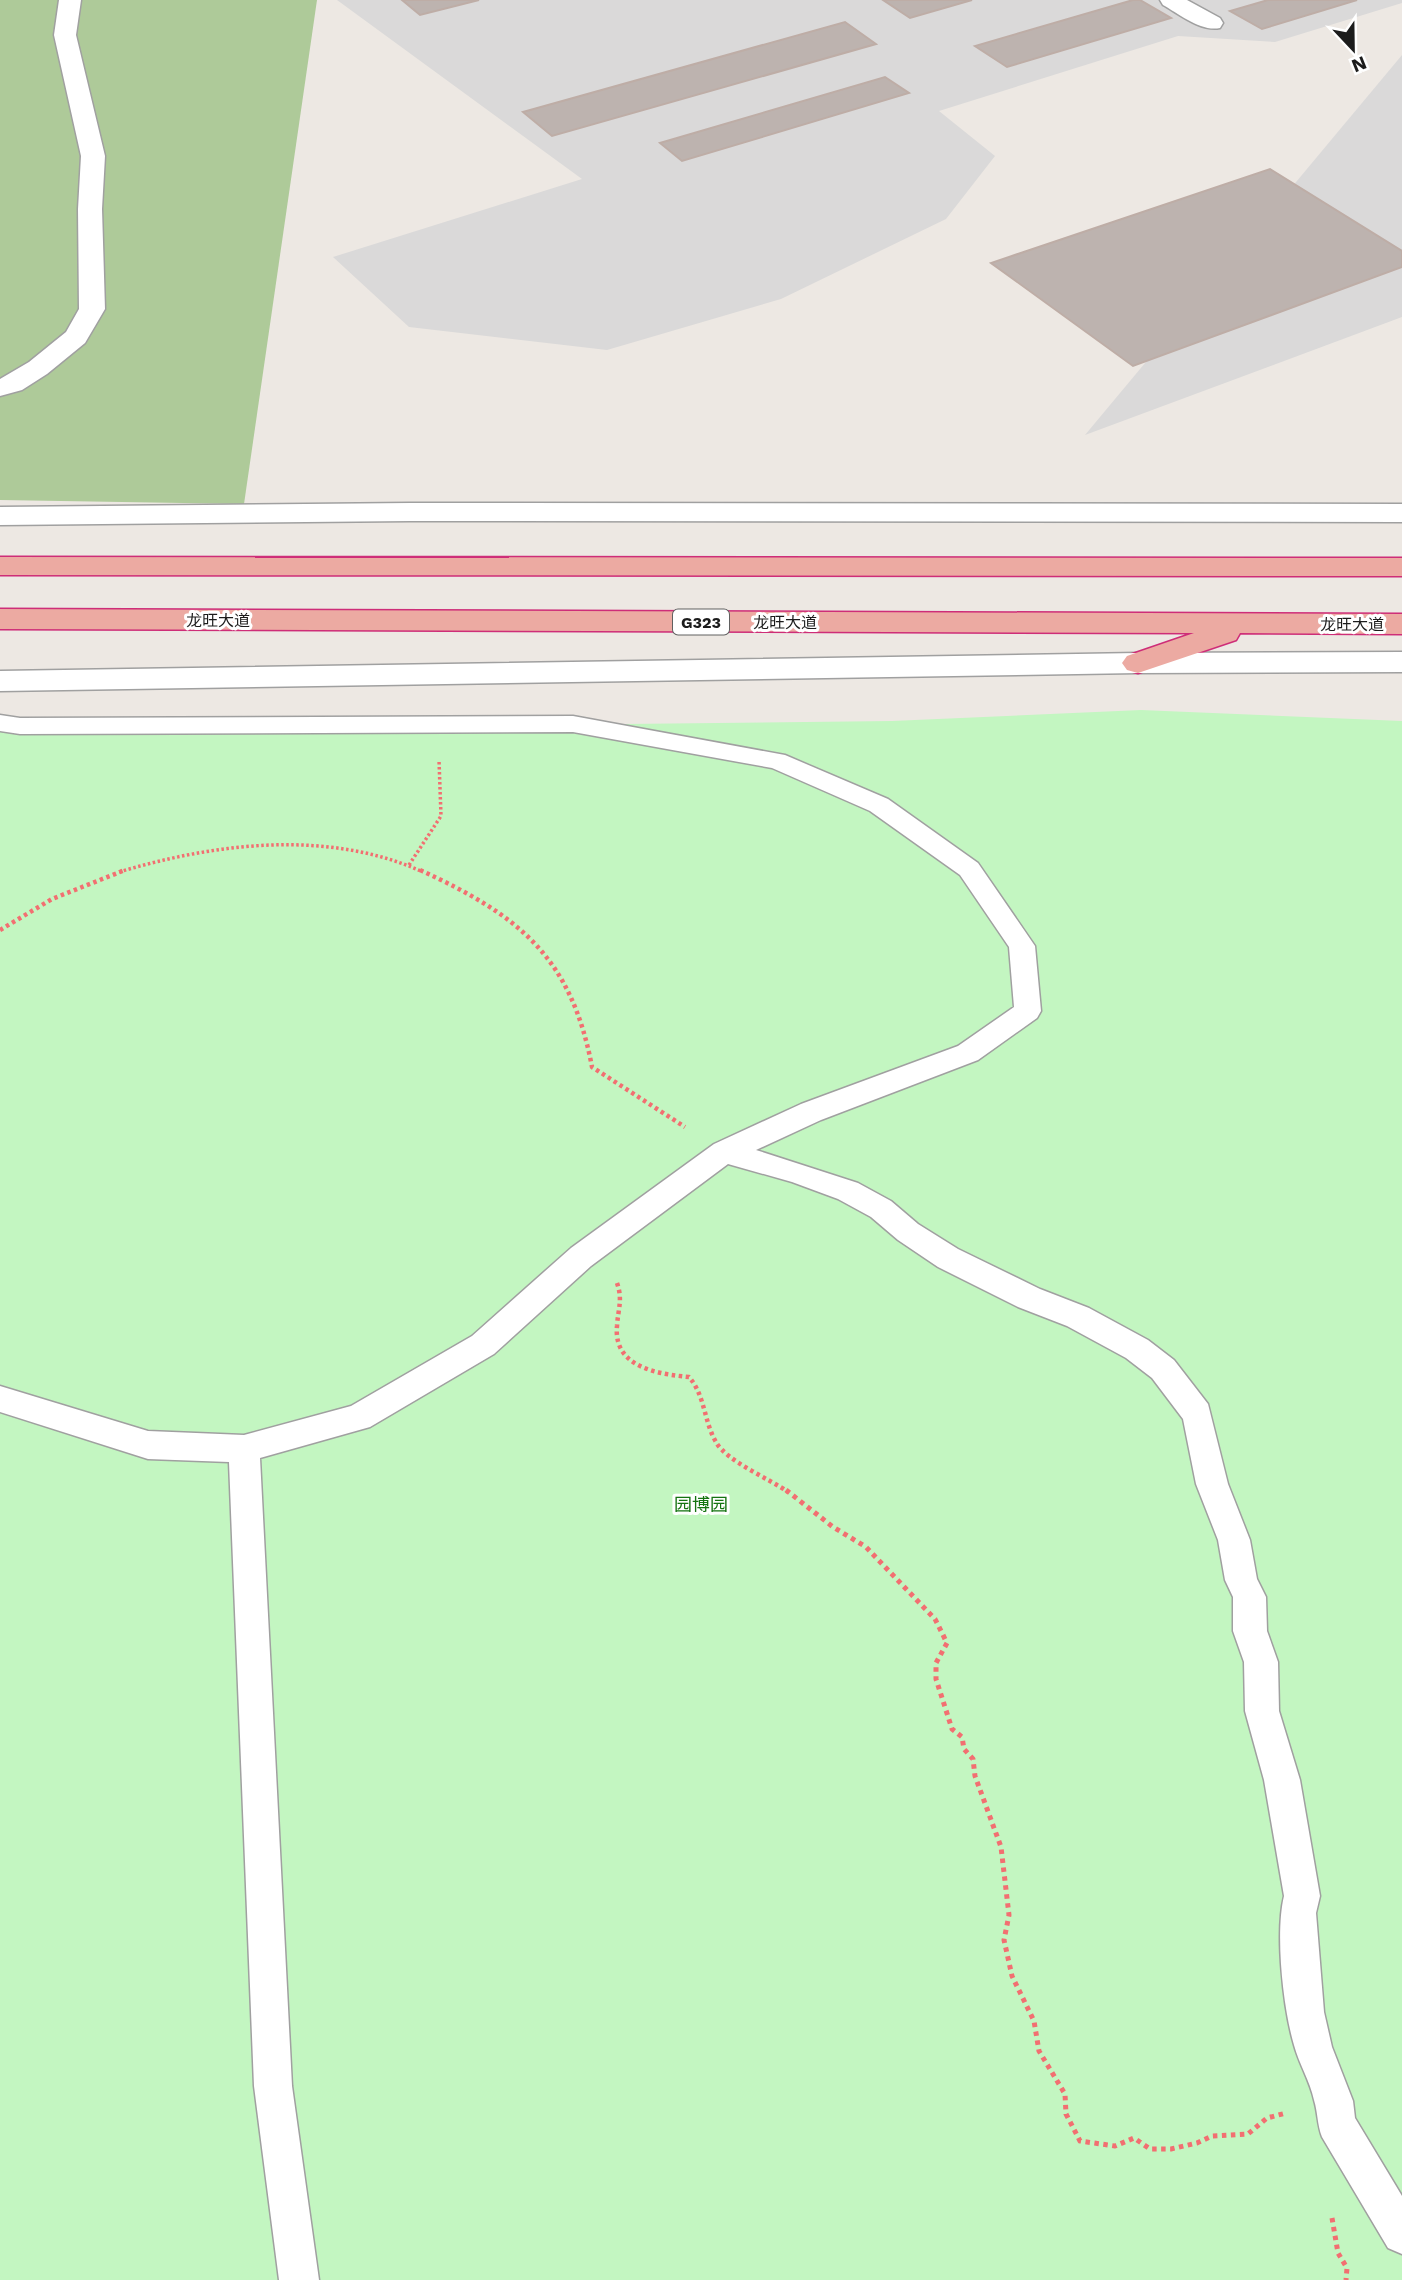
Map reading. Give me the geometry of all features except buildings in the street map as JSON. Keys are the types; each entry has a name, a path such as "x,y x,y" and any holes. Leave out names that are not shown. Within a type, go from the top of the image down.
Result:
{"highway":[{"path":"0,566 1402,567"},
{"name":"龙旺大道","path":"0,620 1402,624"},
{"path":"1138,663 1251,624"}],"street":[{"path":"0,388 38,368 76,337 92,309 90,209 93,156 65,34 70,0"},
{"path":"1171,0 1212,23"},
{"path":"0,516 410,512 1402,513"},
{"path":"0,681 1138,663 1402,662"}],"lane":[{"path":"0,723 20,726 573,724 777,761 879,805 970,869 1022,946 1028,1011 968,1052 811,1112 724,1152 581,1257 483,1345 359,1417 244,1449 148,1445 0,1399"},
{"path":"724,1152 796,1172 848,1191 881,1209 908,1232 948,1258 1029,1298 1078,1317 1137,1349 1163,1369 1197,1414 1212,1483 1234,1541 1241,1580 1249,1597 1250,1631 1261,1662 1262,1711 1282,1780 1302,1896 1298,1913 1305,2012 1313,2047 1334,2101 1336,2123 1402,2234"},
{"path":"244,1449 273,2086 299,2280"}],"path":[{"path":"408,865 441,816 438,723"},
{"path":"0,930 68,891 119,871 172,856 245,846 306,846 365,853 408,865 469,892 520,928 547,958 569,991 584,1027 592,1067 724,1152"},
{"path":"581,1257 608,1272 617,1282 623,1297 623,1310 616,1326 617,1335 620,1347 634,1365 659,1376 689,1377 698,1387 707,1425 716,1444 743,1466 786,1490 833,1527 866,1547 935,1619 947,1643 936,1662 936,1678 950,1715 952,1729 962,1737 964,1749 973,1759 975,1776 1001,1847 1009,1915 1004,1940 1012,1976 1034,2021 1039,2051 1065,2094 1066,2114 1080,2141 1102,2147 1121,2146 1134,2138 1150,2149 1171,2149 1197,2143 1212,2136 1248,2134 1267,2118 1296,2111 1313,2113 1336,2123"},
{"path":"1331,2208 1338,2253 1347,2268 1346,2280"}],"shaded area":[{"path":"337,0 1402,0 1402,3 1275,42 1178,36 939,111 995,156 946,219 781,299 607,350 409,327 333,257 582,179"},
{"path":"1402,55 1402,317 1085,435"}],"green space":[{"path":"0,0 317,0 244,504 0,500"},
{"name":"园博园","path":"1141,710 1402,721 1402,2280 0,2280 0,731 892,721"}]}
